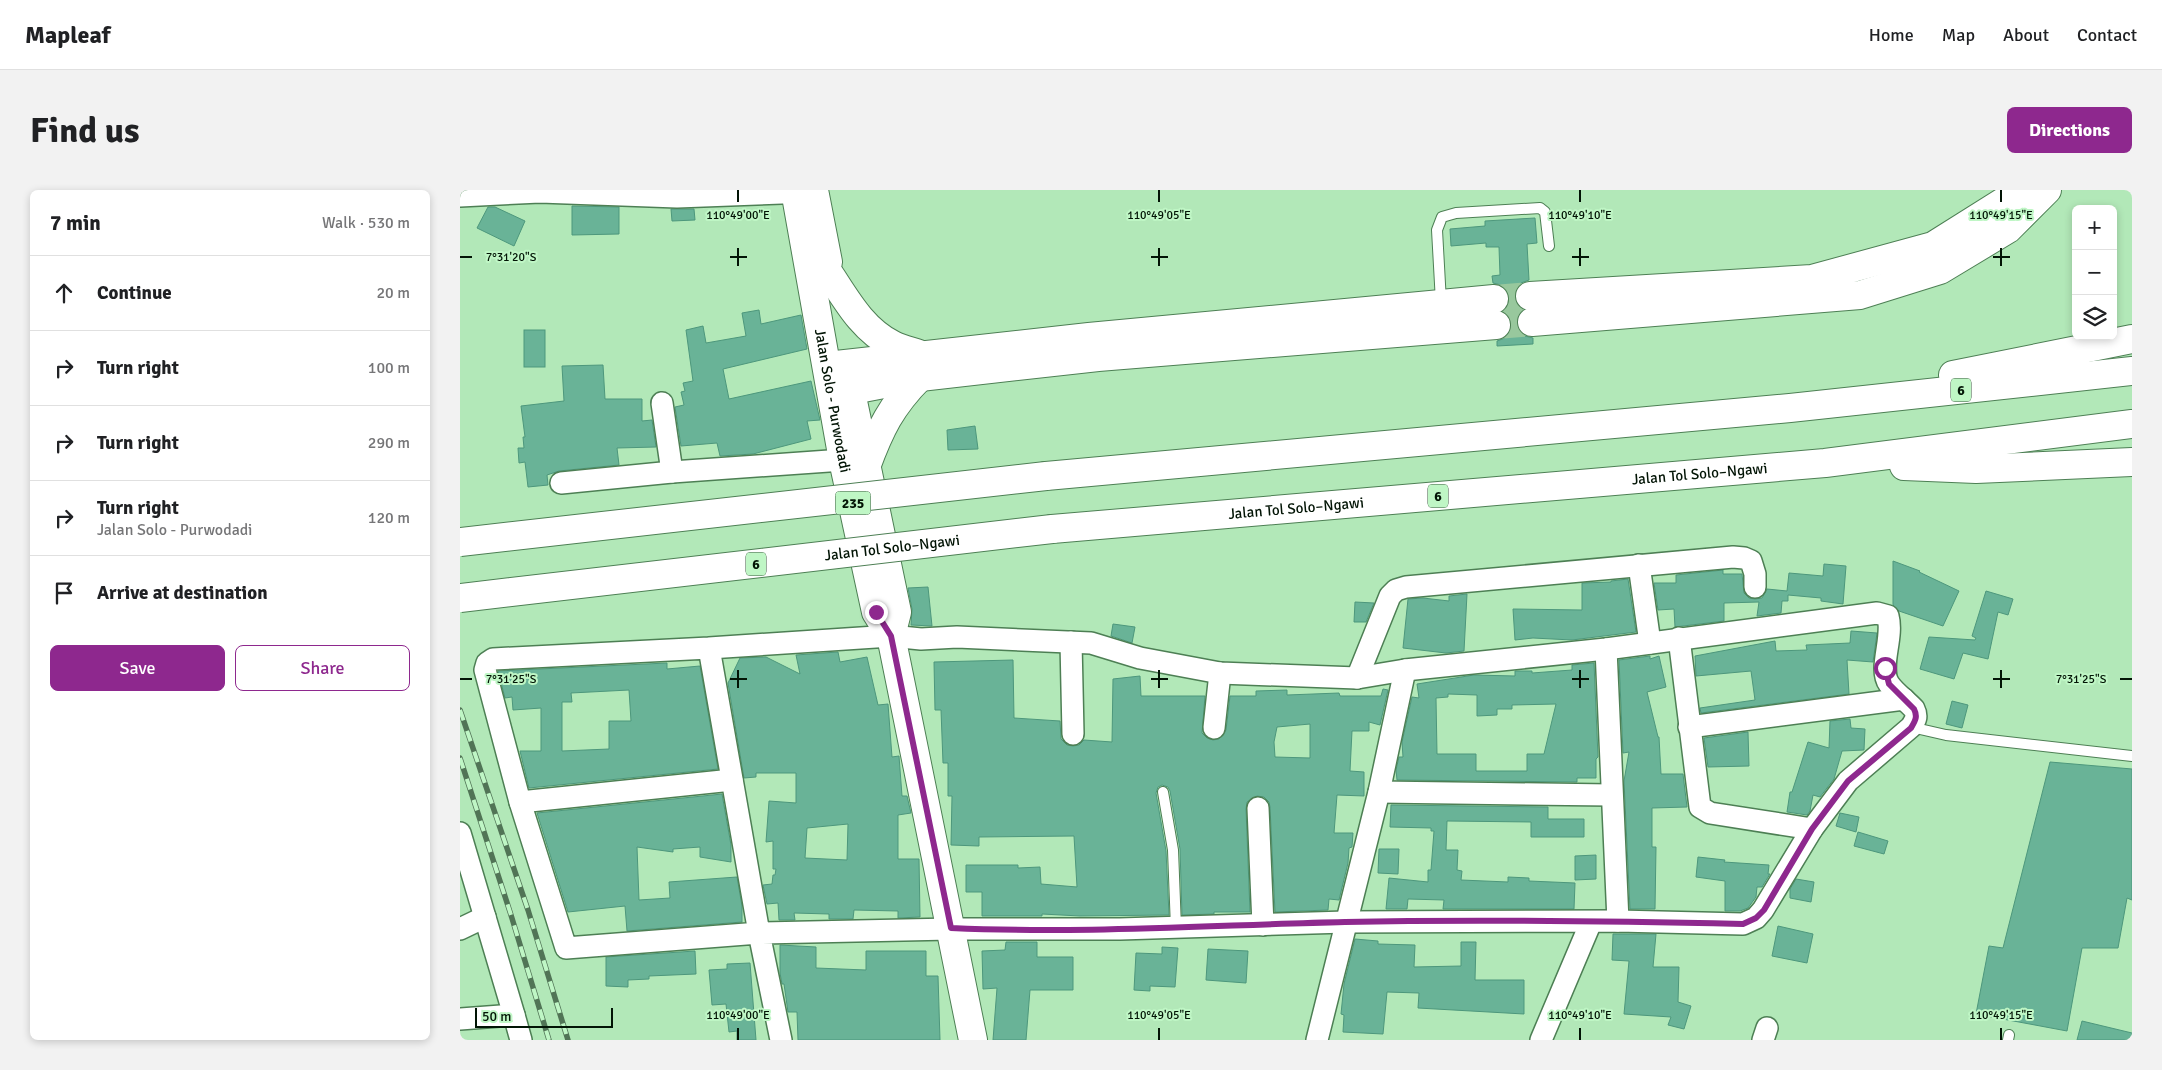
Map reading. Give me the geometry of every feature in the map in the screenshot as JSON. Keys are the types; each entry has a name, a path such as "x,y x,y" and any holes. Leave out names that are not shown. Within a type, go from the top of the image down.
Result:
{"main road":[{"path":"2017,190 2011,198 1933,246 1812,279 1531,309 1860,295 1940,270 2008,229 2046,190"},
{"name":"Jalan Solo - Purwodadi","path":"804,191 819,256 854,463 896,612 891,636 973,1040"},
{"path":"819,256 859,318 873,332 920,366"},
{"path":"836,365 920,366 1098,357 1495,312 1441,303 920,366 841,392"},
{"path":"1790,408 2132,339"},
{"path":"854,463 904,394 920,366"},
{"name":"6","path":"460,542 1046,476 1790,408 2132,371"},
{"name":"Jalan Tol Solo–Ngawi","path":"460,598 1052,529 1825,463 2132,424"},
{"path":"1825,463 1976,469 2132,462"}],"street":[{"path":"460,196 540,191 677,197 804,191"},
{"path":"662,403 672,472"},
{"path":"561,483 672,472 854,463"},
{"path":"1357,678 1390,596 1396,590 1406,586 1640,565 1744,558 1751,561 1755,574 1755,587"},
{"path":"1640,565 1650,643"},
{"path":"1884,613 1888,616 1890,623 1890,642 1885,668 1889,684 1917,714 1911,728 1848,781 1812,829 1764,910 1743,924 1618,921 1346,922 1120,930 951,928 759,933 566,948 520,802 486,670 487,663 493,659 891,636 921,639 958,637 1090,643 1140,658 1220,673 1357,678 1406,670 1606,649 1679,638 1884,613"},
{"path":"1679,638 1700,807 1705,811 1812,829"},
{"path":"1071,642 1073,734"},
{"path":"709,648 759,933 780,1040"},
{"path":"1606,649 1618,921"},
{"path":"1317,1040 1379,792 1406,670"},
{"path":"1214,728 1220,673"},
{"path":"1689,726 1904,699"},
{"path":"520,802 732,780"},
{"path":"1379,792 1611,795"},
{"path":"1258,808 1263,925"},
{"path":"460,833 521,1040"},
{"path":"460,930 486,917"},
{"path":"1541,1040 1591,922"},
{"path":"460,1019 514,1014"}],"lane":[{"path":"1441,303 1437,230 1442,217 1456,213 1540,208 1546,212 1549,246"},
{"path":"1911,728 1946,735 2132,756"},
{"path":"1163,792 1173,850 1176,928"}],"building":[{"path":"572,206 619,207 619,234 572,235"},
{"path":"488,207 495,207 525,221 514,246 477,228"},
{"path":"671,209 694,209 695,220 672,221"},
{"path":"1535,218 1537,243 1527,244 1529,280 1521,283 1516,289 1514,296 1517,304 1523,310 1518,316 1516,323 1519,330 1525,336 1533,338 1533,344 1497,346 1497,341 1505,338 1510,332 1512,324 1509,317 1503,311 1508,305 1509,297 1507,290 1501,285 1493,283 1492,276 1500,275 1499,247 1486,247 1486,243 1451,246 1450,229 1485,226 1485,221"},
{"path":"759,310 761,324 801,315 807,349 723,369 729,399 811,381 820,420 807,421 811,439 753,454 720,456 717,443 681,446 675,407 684,405 681,392 685,391 683,383 693,381 686,330 703,326 706,343 746,336 742,313"},
{"path":"524,330 545,330 545,367 524,367"},
{"path":"603,365 605,399 642,399 642,421 652,420 656,447 617,448 619,465 559,471 547,475 548,485 528,487 525,462 519,463 518,448 524,448 523,437 525,437 521,406 564,401 562,366"},
{"path":"975,426 978,449 948,450 947,430"},
{"path":"1893,561 1920,571 1959,591 1943,626 1899,611 1893,605"},
{"path":"1824,564 1846,566 1843,604 1821,601 1821,598 1788,595 1788,601 1782,601 1781,613 1757,616 1759,602 1724,603 1724,621 1675,627 1674,609 1658,610 1654,583 1676,583 1676,575 1723,570 1723,574 1742,574 1744,593 1749,598 1755,599 1762,598 1767,589 1787,591 1789,573 1823,576"},
{"path":"1628,579 1636,632 1572,640 1533,638 1515,640 1513,609 1582,610 1582,583 1611,582"},
{"path":"928,587 932,626 911,625 912,609 908,588"},
{"path":"1986,591 2013,599 2008,615 1998,612 1988,659 1963,653 1954,679 1920,669 1929,637 1975,640 1976,638 1972,636"},
{"path":"1467,594 1464,651 1446,653 1403,648 1408,599 1423,598 1449,601 1449,596"},
{"path":"1355,602 1374,603 1366,622 1354,622"},
{"path":"1113,624 1135,627 1132,643 1111,636"},
{"path":"1851,631 1877,633 1873,662 1847,660 1849,694 1701,713 1700,708 1755,700 1751,671 1696,676 1695,656 1775,641 1776,651 1807,650 1806,645 1850,643"},
{"path":"838,652 840,662 867,657 878,705 888,704 892,757 899,756 902,796 907,796 911,813 898,815 898,859 919,859 920,917 898,918 898,911 854,910 853,919 829,919 829,914 794,913 795,920 779,920 778,903 767,904 763,885 772,884 776,869 773,869 773,841 766,842 769,801 796,803 796,773 756,773 756,777 744,778 728,683 740,658 766,657 800,674 796,655","holes":["848,824 847,860 805,858 807,828"]},
{"path":"1650,656 1650,659 1659,656 1666,687 1647,692 1659,737 1661,774 1683,774 1687,807 1652,808 1652,847 1656,847 1655,909 1630,909 1624,781 1629,752 1623,753 1619,660"},
{"path":"1013,660 1014,718 1060,721 1061,739 1067,745 1073,746 1079,745 1084,740 1112,742 1113,679 1140,676 1141,696 1205,696 1202,733 1207,738 1213,740 1219,739 1226,730 1230,696 1256,696 1256,691 1287,690 1287,695 1339,693 1340,696 1381,696 1383,689 1388,690 1380,725 1369,722 1369,731 1352,731 1350,771 1364,772 1364,796 1337,795 1334,833 1353,833 1352,847 1349,848 1348,863 1339,900 1329,899 1328,910 1275,912 1270,807 1269,802 1264,797 1257,796 1247,802 1246,809 1250,912 1214,912 1214,914 1182,915 1180,849 1170,791 1168,787 1162,785 1158,787 1156,793 1166,851 1169,915 1080,916 1042,914 1042,916 982,916 982,892 966,892 966,865 1018,865 1018,868 1040,867 1041,884 1077,887 1074,836 979,837 979,846 951,845 952,796 948,796 948,763 943,763 941,710 935,710 934,662","holes":["1310,724 1310,758 1275,757 1274,742 1277,727"]},
{"path":"667,663 667,669 700,666 718,769 529,788 520,751 541,751 541,708 513,710 512,697 505,698 498,671","holes":["629,690 631,721 609,721 609,749 562,751 562,702 572,702 571,693"]},
{"path":"1594,663 1598,757 1596,759 1596,778 1577,778 1577,782 1397,780 1396,770 1399,757 1403,757 1402,742 1412,697 1419,698 1417,684 1474,675 1515,676 1515,671 1532,671 1532,673 1572,670 1572,665","holes":["1448,694 1477,695 1477,716 1497,715 1497,709 1512,709 1512,705 1556,704 1544,754 1527,754 1527,771 1476,771 1476,754 1437,754 1436,698 1448,697"]},
{"path":"1952,701 1968,705 1962,728 1946,724"},
{"path":"1850,719 1851,728 1865,729 1864,750 1842,751 1834,779 1820,797 1813,795 1810,811 1807,815 1787,812 1790,792 1792,792 1808,742 1829,748 1830,721"},
{"path":"1748,732 1749,766 1708,767 1704,738"},
{"path":"2050,762 2132,769 2132,900 2127,898 2118,948 2082,948 2067,1031 1976,1014 1989,946 2003,948"},
{"path":"722,794 731,845 731,862 700,857 700,847 673,849 673,852 637,847 639,900 670,898 669,882 737,877 742,906 742,922 627,931 625,906 568,912 537,813"},
{"path":"1391,805 1548,807 1548,819 1584,819 1584,837 1531,837 1531,822 1447,821 1446,850 1458,850 1457,870 1462,871 1461,880 1508,882 1508,877 1529,878 1529,881 1575,883 1574,909 1443,909 1444,900 1408,899 1407,909 1386,909 1389,878 1428,882 1428,870 1431,870 1434,831 1431,831 1431,828 1390,827"},
{"path":"1840,813 1859,817 1856,832 1836,826"},
{"path":"1858,832 1888,841 1884,854 1854,846"},
{"path":"1379,849 1399,849 1398,874 1378,873"},
{"path":"1596,855 1596,879 1575,880 1575,856"},
{"path":"1698,857 1725,860 1724,862 1769,865 1768,874 1770,874 1762,887 1757,887 1756,897 1748,908 1740,911 1725,911 1725,881 1696,877"},
{"path":"1796,879 1814,882 1811,902 1790,898 1790,889"},
{"path":"1778,926 1813,934 1807,963 1772,956"},
{"path":"1613,934 1656,934 1653,967 1679,967 1678,1002 1691,1006 1684,1029 1668,1025 1671,1017 1624,1014 1629,961 1612,960"},
{"path":"1355,939 1378,941 1378,944 1415,945 1414,967 1461,966 1461,942 1476,942 1475,980 1524,980 1524,1014 1418,1008 1419,993 1387,992 1383,1034 1343,1032 1344,1015 1341,1014 1344,984"},
{"path":"1006,942 1037,942 1037,957 1073,957 1073,990 1030,990 1026,1040 993,1040 997,988 983,989 982,951 1005,950"},
{"path":"780,945 816,947 816,968 866,970 866,951 926,951 926,976 938,976 940,1040 798,1040 797,1012 788,1012 784,984 782,984"},
{"path":"1162,947 1178,948 1175,987 1150,986 1150,991 1134,990 1136,953 1162,954"},
{"path":"1208,949 1248,951 1246,983 1206,980"},
{"path":"695,951 696,974 649,976 649,979 628,980 628,987 606,986 606,957"},
{"path":"750,963 756,1040 737,1040 737,1031 729,1032 726,1004 712,1005 709,970 727,969 727,964"},
{"path":"2082,1021 2132,1033 2132,1040 2077,1040"}],"tunnel":[{"path":"1494,299 1530,296"},
{"path":"1496,325 1532,322"}],"railway":[{"path":"460,710 528,910 568,1040"},
{"path":"460,758 549,1040"}],"route":[{"path":"876,612 891,636 951,928 975,930 1120,930 1346,922 1618,921 1743,924 1756,918 1764,910 1812,829 1848,781 1911,728 1916,719 1917,714 1914,709 1889,684 1885,668"}]}
